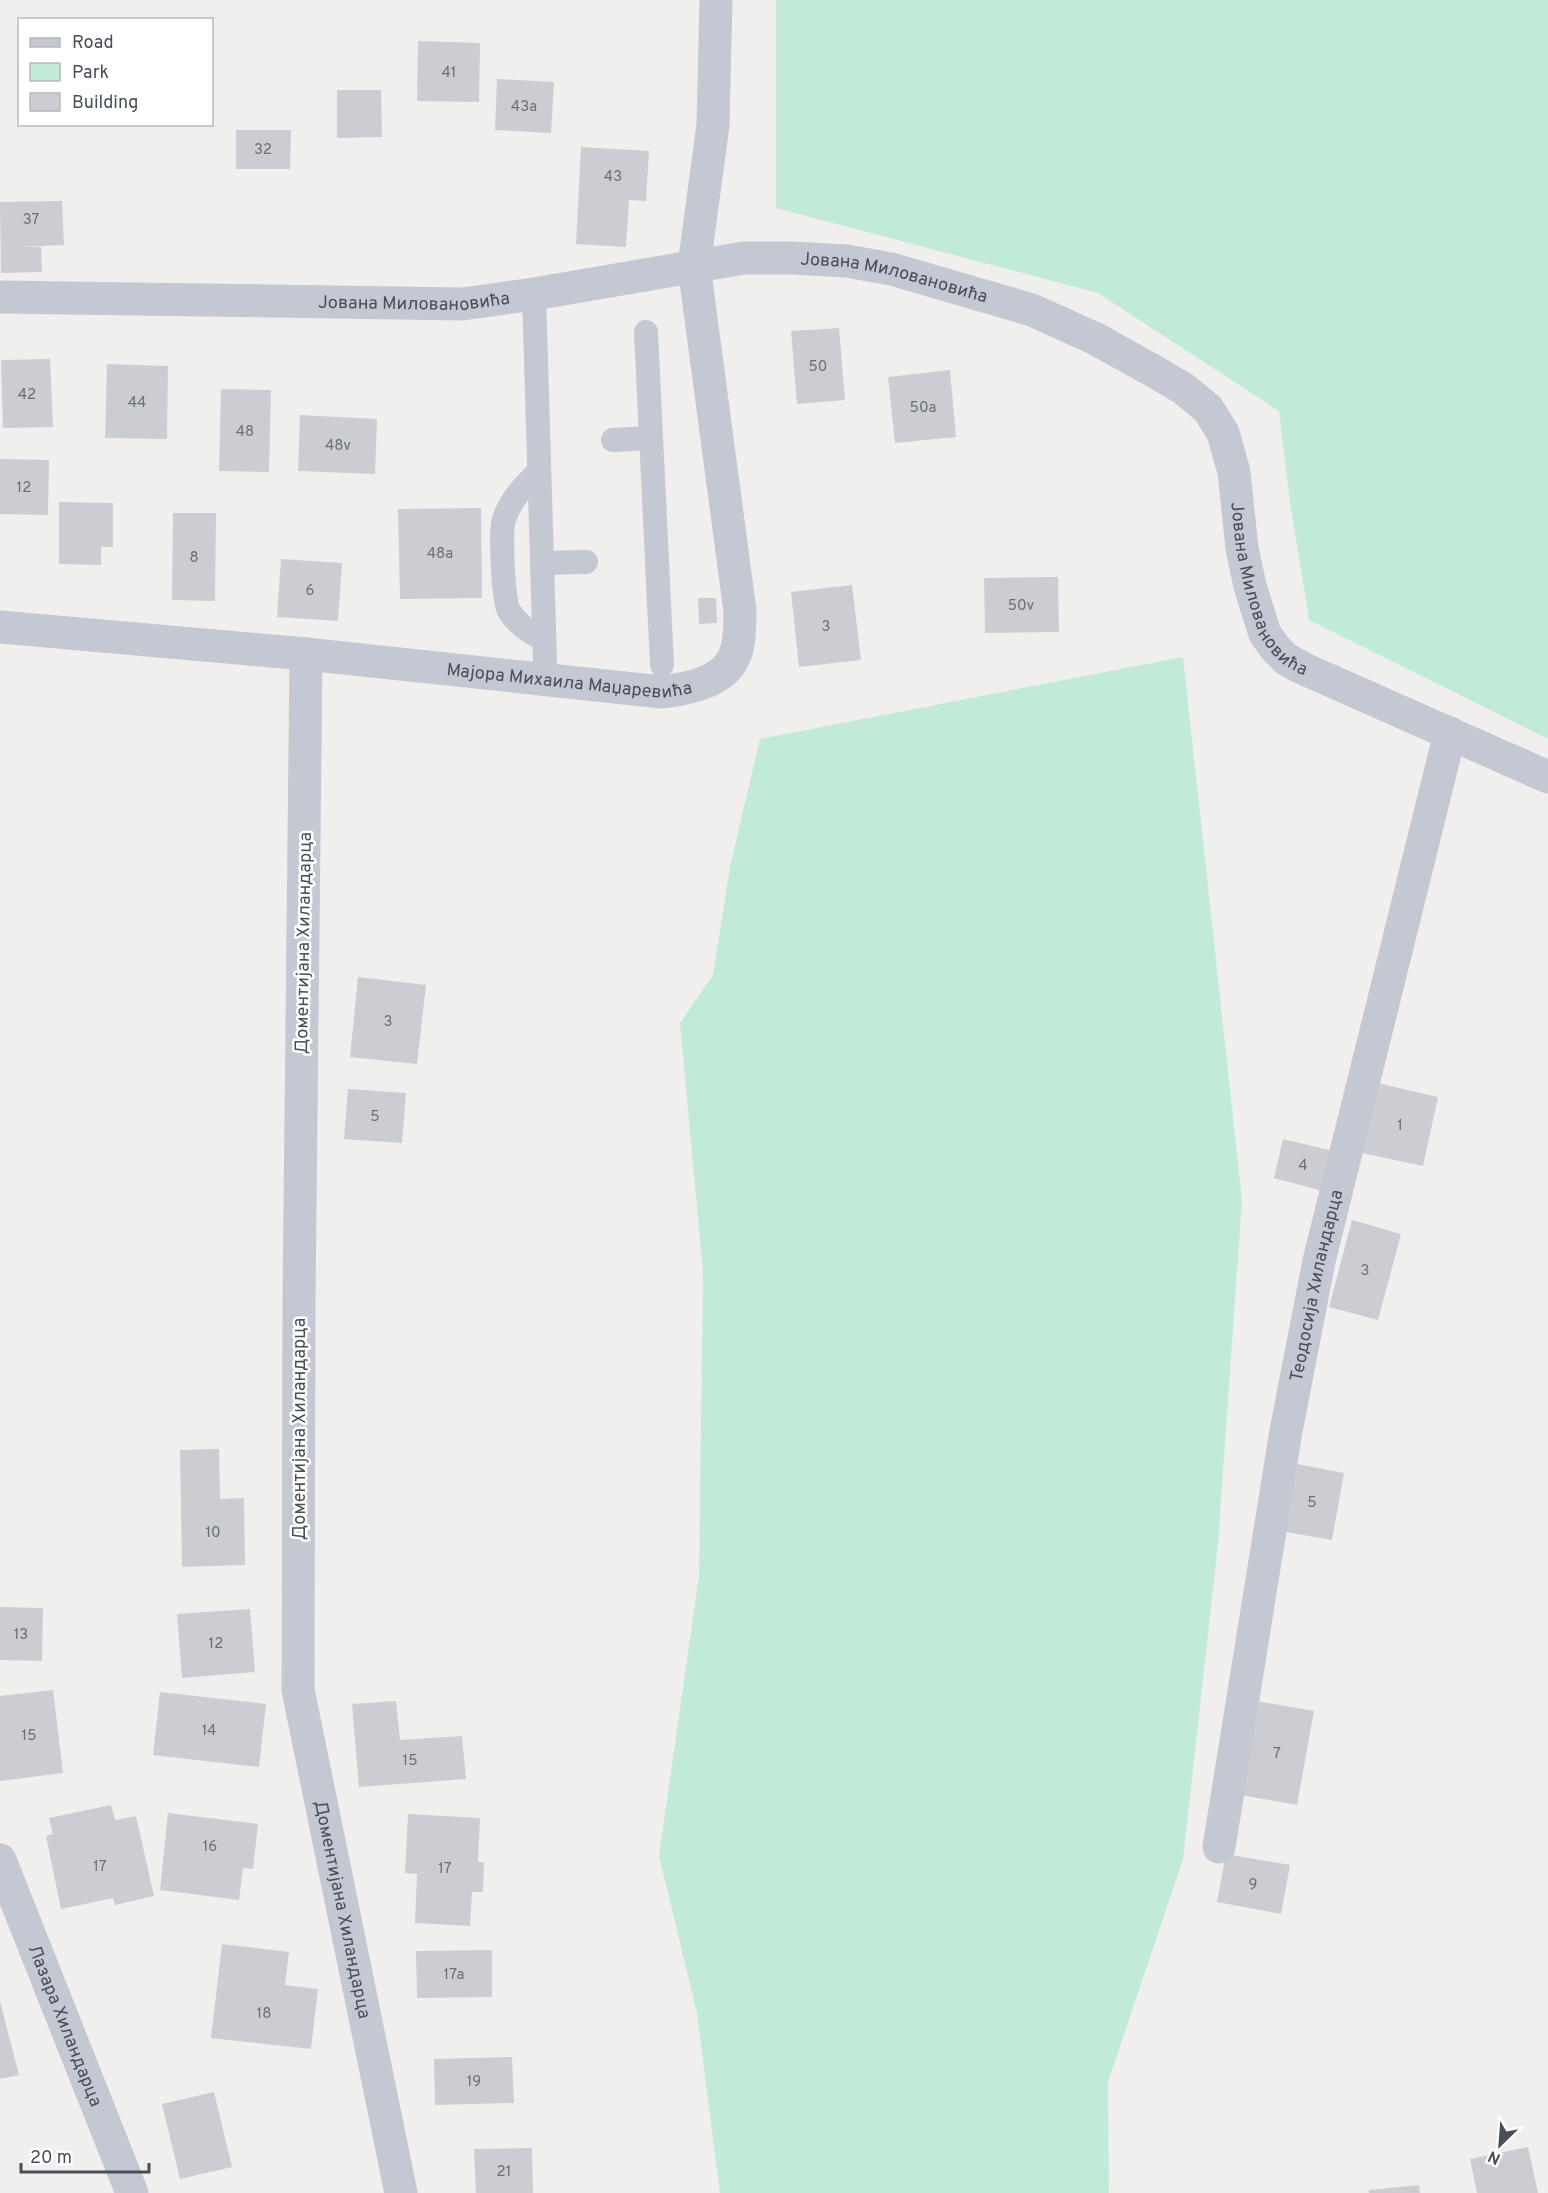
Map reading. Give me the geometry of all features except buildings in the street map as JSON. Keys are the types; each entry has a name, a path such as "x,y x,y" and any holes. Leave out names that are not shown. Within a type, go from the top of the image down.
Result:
{"street":[{"name":"Мајора Михаила Маџаревића","path":"0,627 306,654 662,692 690,688 711,681 729,667 738,646 740,611 694,266 713,125 716,0"},
{"name":"Јована Миловановића","path":"0,297 462,304 744,258 792,258 847,261 891,269 1032,310 1096,339 1184,389 1208,409 1223,433 1234,472 1242,548 1250,586 1265,634 1286,659 1548,777"},
{"name":"Доментијана Хиландарца","path":"306,654 299,1301 298,1690 401,2193"},
{"name":"Теодосија Хиландарца","path":"1219,1847 1286,1431 1319,1261 1450,733"},
{"name":"Лазара Хиландарца","path":"0,1860 132,2193"}],"lane":[{"path":"534,294 542,563 544,650 507,609 502,563 503,521 517,492 539,471"},
{"path":"646,332 662,664"},
{"path":"613,440 651,438"},
{"path":"542,563 586,562"}],"green space":[{"path":"776,0 1548,0 1548,739 1309,620 1289,495 1279,411 1098,293 776,208"},
{"path":"1183,657 1242,1200 1218,1543 1183,1859 1108,2082 1109,2193 720,2193 697,2013 659,1856 699,1576 703,1272 680,1023 713,975 730,867 760,739"}]}
